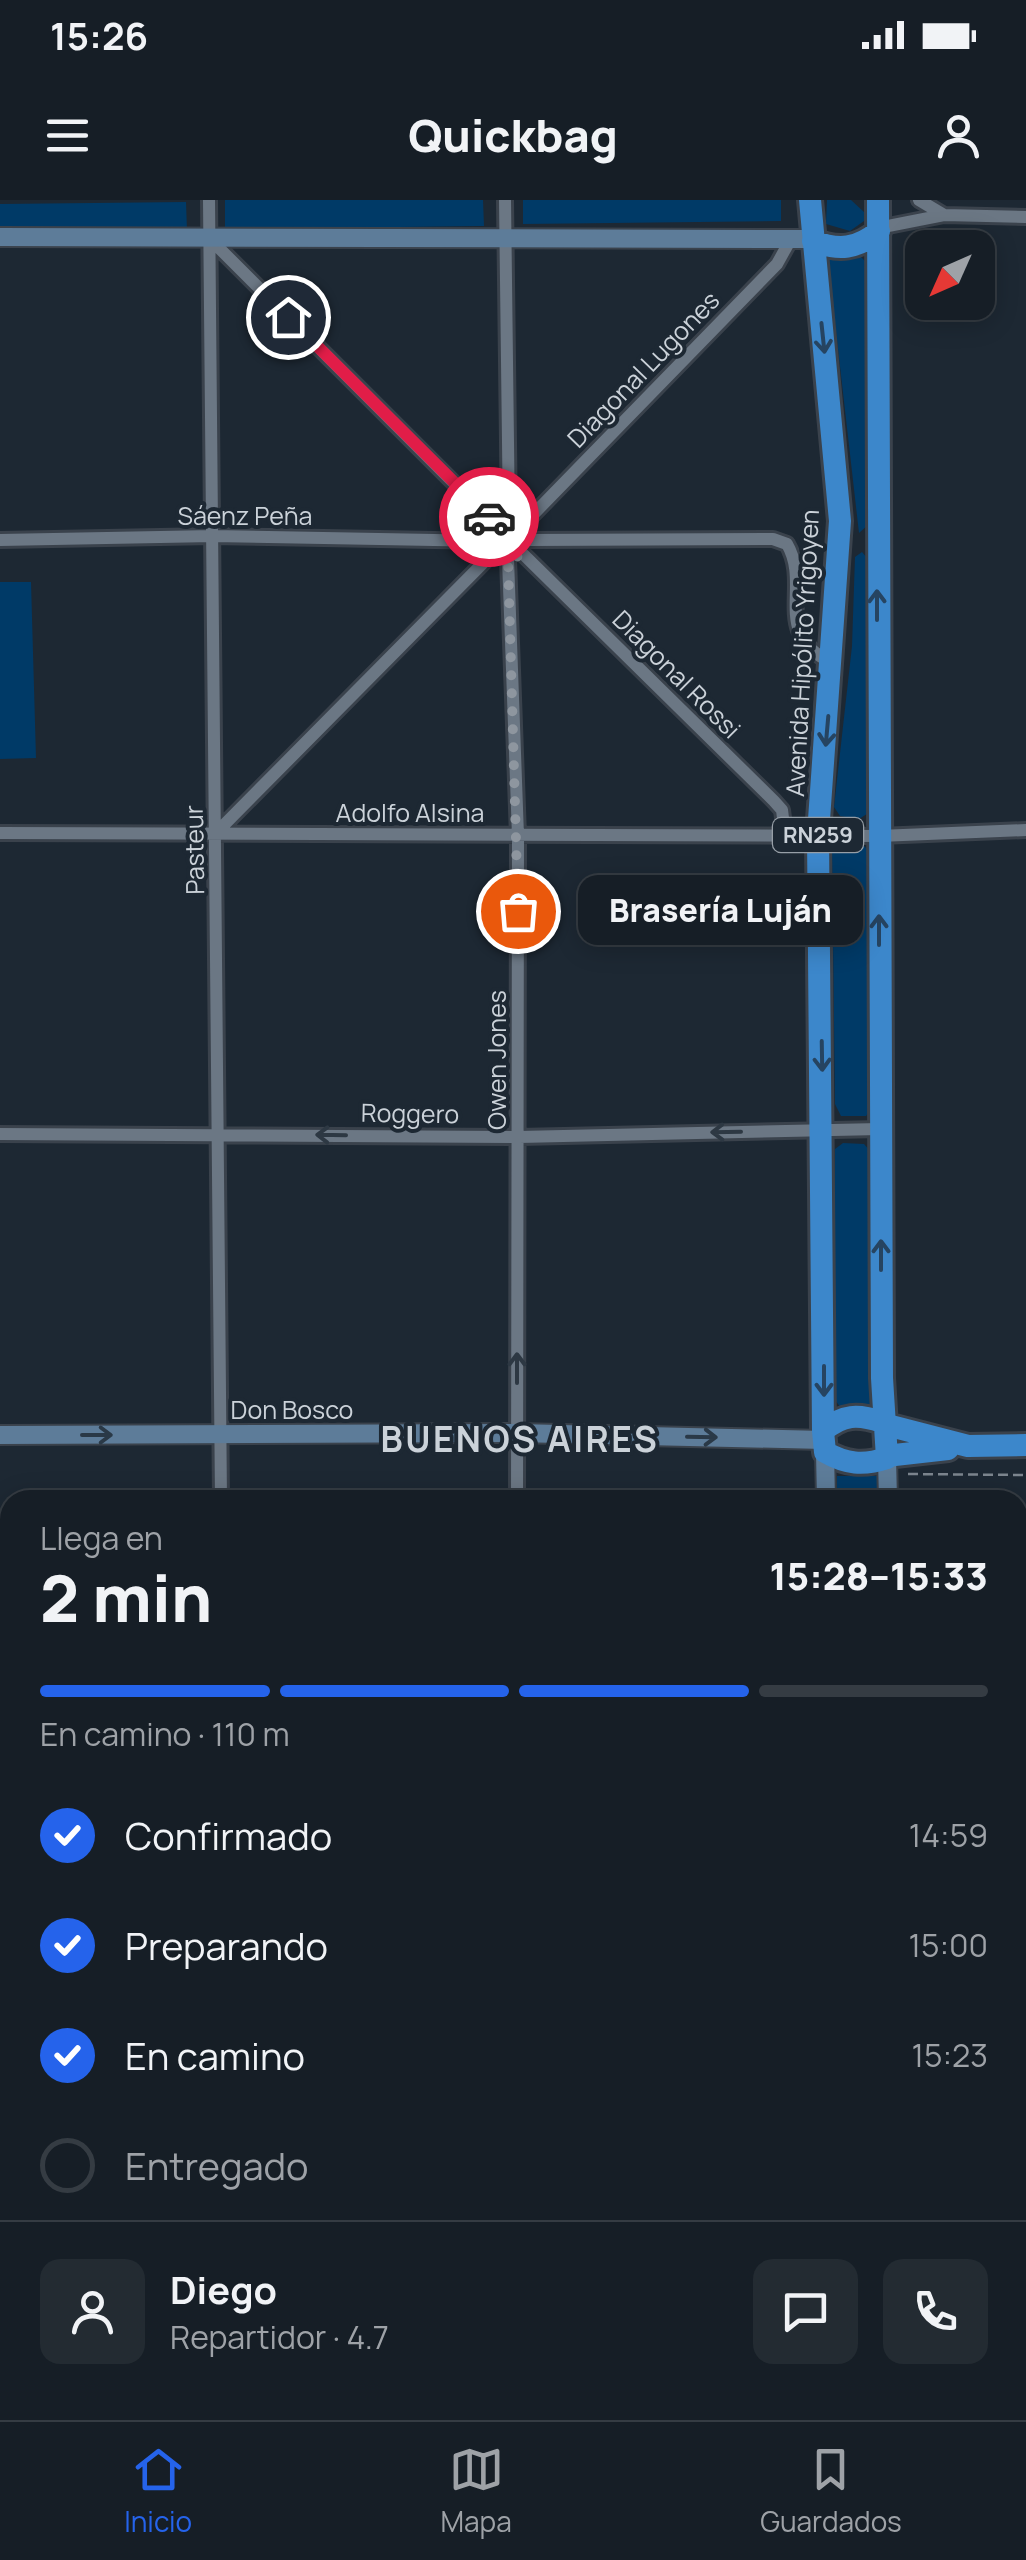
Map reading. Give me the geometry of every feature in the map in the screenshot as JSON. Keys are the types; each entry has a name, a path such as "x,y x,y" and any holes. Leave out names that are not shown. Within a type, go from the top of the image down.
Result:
{"highway":[{"name":"RN259","path":"806,239 810,200"},
{"name":"RN259","path":"878,200 880,1129 883,1423 887,1463"},
{"path":"806,239 830,247 855,247 878,230"},
{"name":"Avenida Hipólito Yrigoyen","path":"806,239 837,461 839,546 818,834 824,1441"},
{"path":"839,546 877,550"},
{"path":"968,1446 856,1416 838,1418 824,1441 842,1462 858,1464 887,1463 968,1446 1026,1446"}],"street":[{"name":"Pasteur","path":"210,200 221,1490"},
{"path":"492,547 508,559 515,534 505,200"},
{"path":"920,200 944,215"},
{"path":"878,230 944,215 1026,217"},
{"path":"0,237 806,239"},
{"name":"Diagonal Rossi","path":"210,238 515,534 774,801 784,818 785,834"},
{"name":"Diagonal Lugones","path":"515,534 777,264 806,239"},
{"path":"216,833 492,547 515,534 772,539 787,544 795,563 794,615 800,636 818,656 833,663"},
{"name":"Sáenz Peña","path":"0,540 213,536 492,547"},
{"name":"Owen Jones","path":"508,559 518,836 518,1490"},
{"name":"Adolfo Alsina","path":"0,833 879,836 1026,830"},
{"name":"Roggero","path":"0,1134 519,1137 880,1129"},
{"name":"Don Bosco","path":"0,1435 517,1433 824,1441"},
{"name":"Avenida Hipólito Yrigoyen","path":"824,1441 826,1490"},
{"path":"887,1463 888,1490"}],"path":[{"path":"887,1463 1026,1475"}],"shaded area":[{"path":"225,200 483,200 484,226 225,229"},
{"path":"523,200 781,200 781,221 523,224"},
{"path":"827,200 851,200 864,212 864,221 850,231 826,224"},
{"path":"186,202 187,231 0,233 0,204"},
{"path":"855,251 865,261 868,525 859,533 828,261 834,252"},
{"path":"862,552 868,559 870,812 859,819 840,816 834,807 852,646 855,557"},
{"path":"0,582 31,582 36,758 0,759"},
{"path":"840,844 863,845 871,853 874,1106 866,1116 841,1116 835,1104 832,853"},
{"path":"843,1143 864,1144 872,1153 876,1404 869,1409 841,1408 835,1400 835,1149"},
{"path":"837,1476 880,1476 880,1490 837,1490"}],"way so far":[{"path":"489,517 497,526 506,522 518,524 527,540 524,552 508,559 518,911"}],"place":[{"name":"Brasería Luján","path":"518,911"}],"district":[{"name":"BUENOS AIRES","path":"520,1439"}],"route":[{"path":"288,317 489,517"}]}
